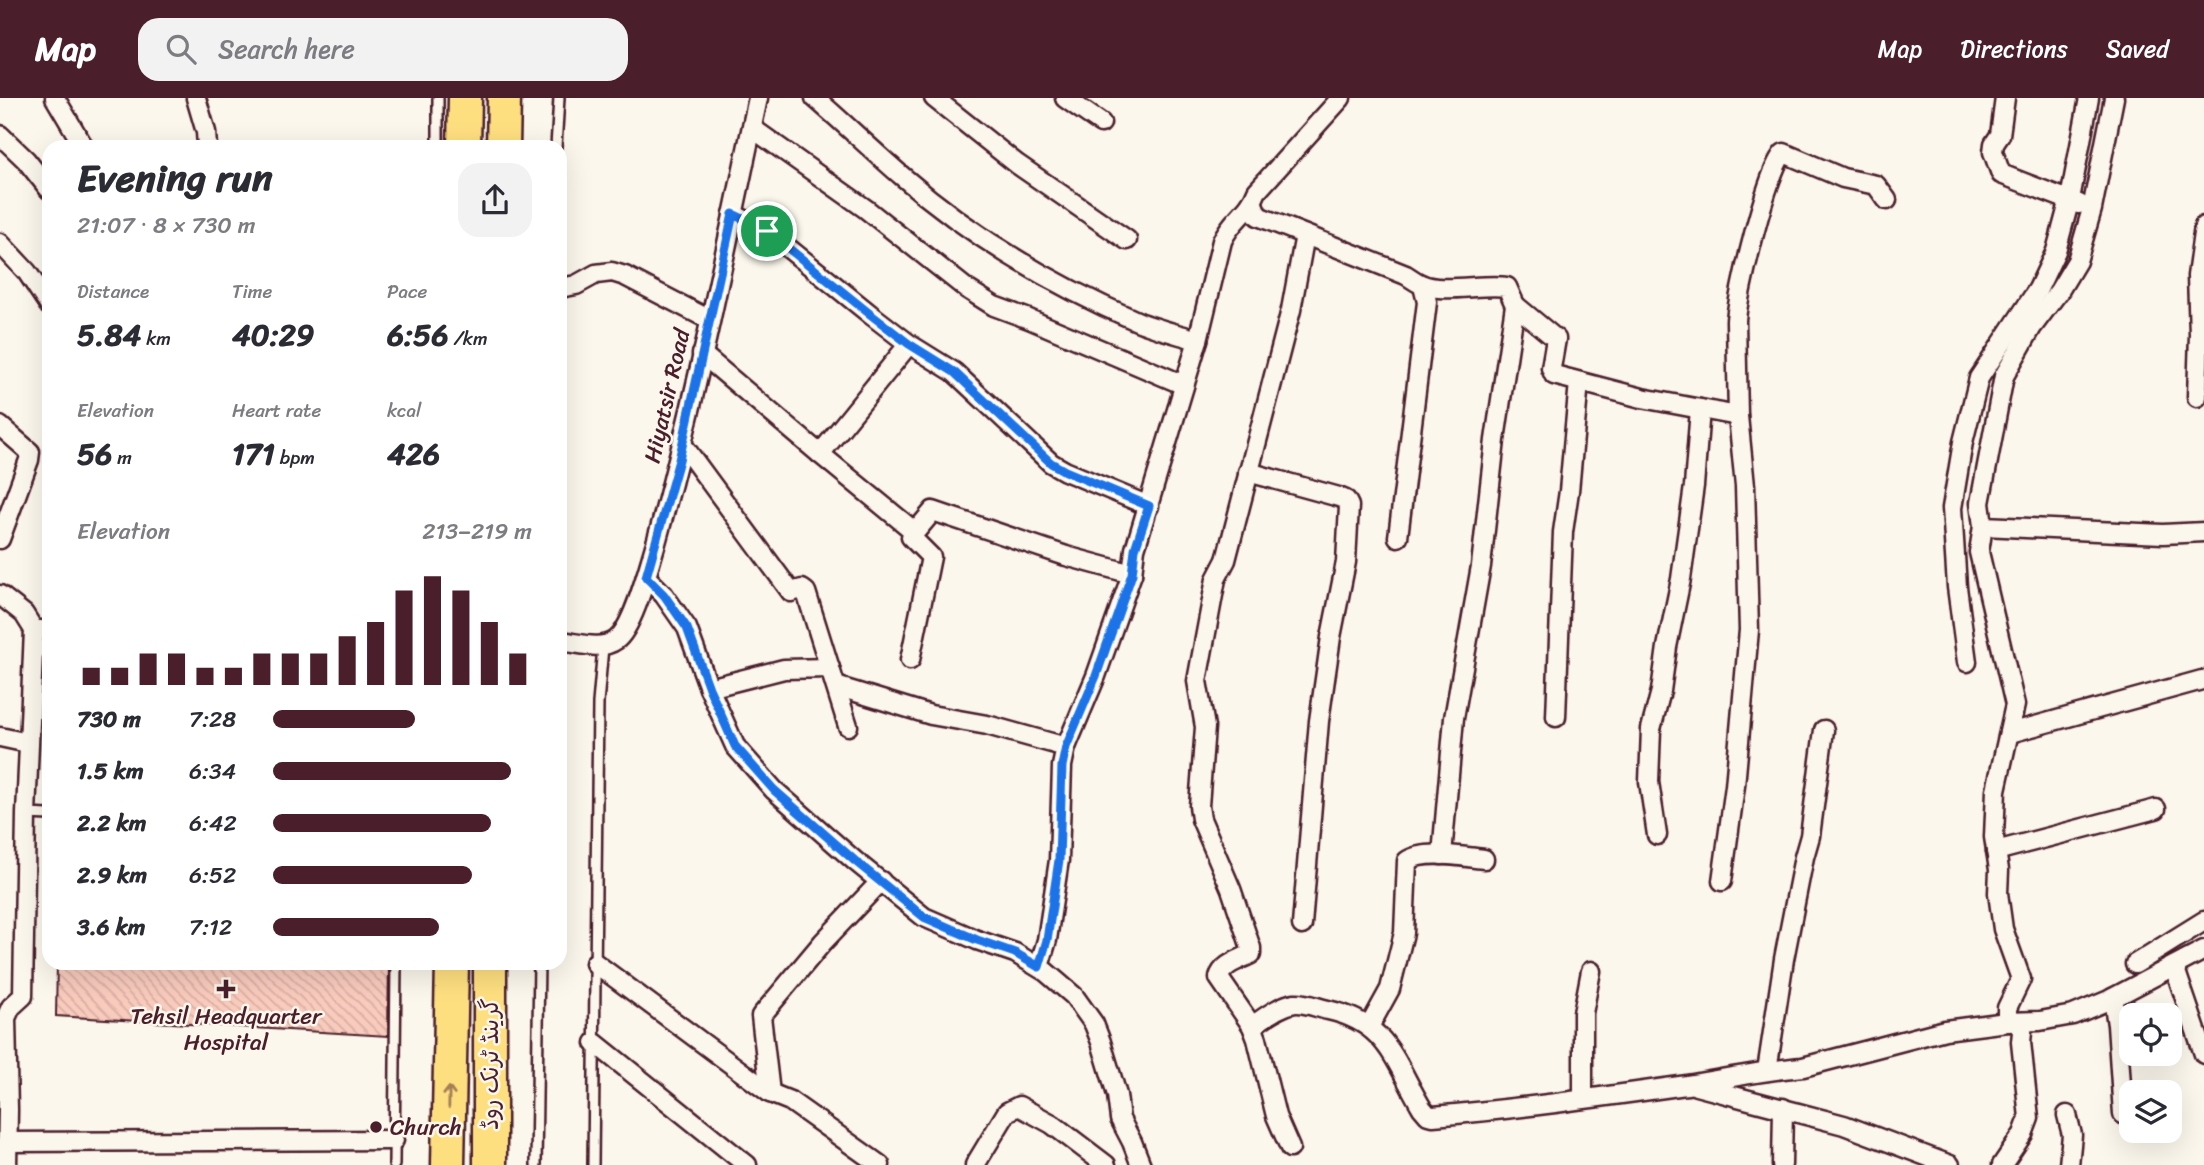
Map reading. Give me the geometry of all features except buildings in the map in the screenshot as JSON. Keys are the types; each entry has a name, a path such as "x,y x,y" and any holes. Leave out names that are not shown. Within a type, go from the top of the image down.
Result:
{"highway":[{"path":"464,98 464,140"},
{"path":"503,98 503,140"},
{"name":"گرینڈ ٹرنک روڈ","path":"448,1165 452,970"},
{"name":"گرینڈ ٹرنک روڈ","path":"490,970 490,1165"}],"street":[{"path":"55,98 81,140"},
{"path":"196,98 207,140"},
{"path":"815,98 903,177 967,227 1034,270 1089,300 1140,322 1198,340"},
{"path":"934,98 1017,164 1128,240"},
{"path":"1065,98 1101,123"},
{"path":"1039,967 1047,940 1055,888 1062,766 1066,747 1096,676 1132,574 1135,549 1198,340 1222,241 1227,228 1252,204 1257,191 1341,98"},
{"path":"2005,98 2000,135 1994,144 1993,152 2001,174 2081,204"},
{"path":"2002,1165 2029,1118 2021,1042 2012,1017 2021,979 2003,929 1998,893 1999,870 1994,813 1996,790 2015,705 1952,508 1963,442 1979,378 2017,336 2032,327 2077,261 2089,98"},
{"path":"2081,204 2114,98"},
{"name":"Hiyatsir Road","path":"603,647 618,639 629,622 646,577 682,444 752,128 755,100"},
{"path":"752,128 866,209 981,299 1184,386"},
{"path":"0,135 26,160 42,181"},
{"path":"1722,881 1735,786 1749,630 1745,486 1738,415 1737,307 1746,265 1772,175 1784,153 1843,178 1877,185 1887,200"},
{"path":"1252,204 1258,216 1406,275 1423,286 1507,287 1515,305 1481,566 1454,718 1442,855"},
{"path":"733,214 767,231 909,344 954,372 1051,463 1149,506"},
{"path":"2197,397 2197,276 2204,226"},
{"path":"1290,1148 1276,1116 1252,1026 1219,978 1220,971 1251,954 1251,948 1231,889 1201,819 1200,781 1205,727 1197,681 1216,579 1226,560 1291,310 1305,235"},
{"path":"0,243 27,272 42,294"},
{"path":"567,287 596,274 612,272 625,276 709,320"},
{"path":"1398,537 1427,302 1423,286"},
{"path":"1515,305 1556,339 1553,375 1642,398 1738,415"},
{"path":"1967,663 1967,553 1983,526 1980,503 2004,376 2017,336"},
{"path":"820,454 909,344"},
{"path":"702,354 915,532"},
{"path":"1556,717 1563,532 1579,382"},
{"path":"1657,835 1649,782 1651,729 1661,691 1681,579 1694,486 1700,409"},
{"path":"0,426 30,452 0,539"},
{"path":"682,444 791,592 802,589 806,592 848,726"},
{"path":"1248,472 1339,497 1346,500 1349,506 1346,562 1331,637 1319,721 1302,925"},
{"path":"910,660 931,557 911,537 933,512 1066,556 1132,574"},
{"path":"1983,526 2163,534 2204,532"},
{"path":"646,577 664,595 687,628 709,688 735,746 774,790 924,917 1015,953 1039,967 1074,996 1094,1024 1117,1095 1120,1119 1140,1165"},
{"path":"0,595 42,630 29,743 23,996 11,1007 6,1018 7,1165"},
{"path":"567,642 603,647"},
{"path":"709,688 784,669 830,668"},
{"path":"2010,733 2202,680"},
{"path":"836,686 932,715 987,725 1066,747"},
{"path":"1767,1071 1784,959 1804,857 1811,836 1824,730"},
{"path":"0,737 29,743"},
{"path":"1996,851 2156,809"},
{"path":"1369,1027 1390,989 1402,944 1407,861 1416,856 1442,855 1484,859"},
{"path":"770,1093 761,1016 822,942 881,881"},
{"path":"1252,1026 1275,1011 1296,1003 1345,1014 1369,1027 1381,1038 1394,1055 1409,1086 1428,1115 1515,1109 1802,1067 1945,1030 2012,1017 2040,1021 2073,1015 2113,998 2174,966 2204,921"},
{"path":"2135,964 2189,947"},
{"path":"595,963 770,1093 790,1101 880,1165"},
{"path":"2174,966 2204,1054"},
{"path":"1583,1100 1583,1013 1591,971"},
{"path":"2113,998 2121,1080"},
{"path":"594,1043 747,1165"},
{"path":"1690,1085 1844,1125 1945,1164"},
{"path":"975,1165 1007,1112 1019,1106 1052,1124 1106,1165"},
{"path":"1782,1165 1783,1108"},
{"path":"2067,1115 2072,1135 2069,1165"},
{"path":"7,1142 394,1140"}],"lane":[{"path":"438,98 438,140"},
{"path":"556,140 559,98"},
{"path":"593,1165 598,703 603,647"},
{"path":"26,814 42,815"},
{"path":"394,1165 396,970"},
{"path":"536,1165 539,970"}],"place":[{"name":"Tehsil Headquarter Hospital","path":"226,989"},
{"name":"Church","path":"376,1127"}],"route":[{"path":"733,214 767,231 909,344 954,372 1051,463 1149,506 1135,549 1132,574 1096,676 1066,747 1060,792 1059,860 1047,940 1039,967 1015,953 924,917 774,790 735,746 709,688 687,628 664,595 646,577 679,460 733,214"}]}
